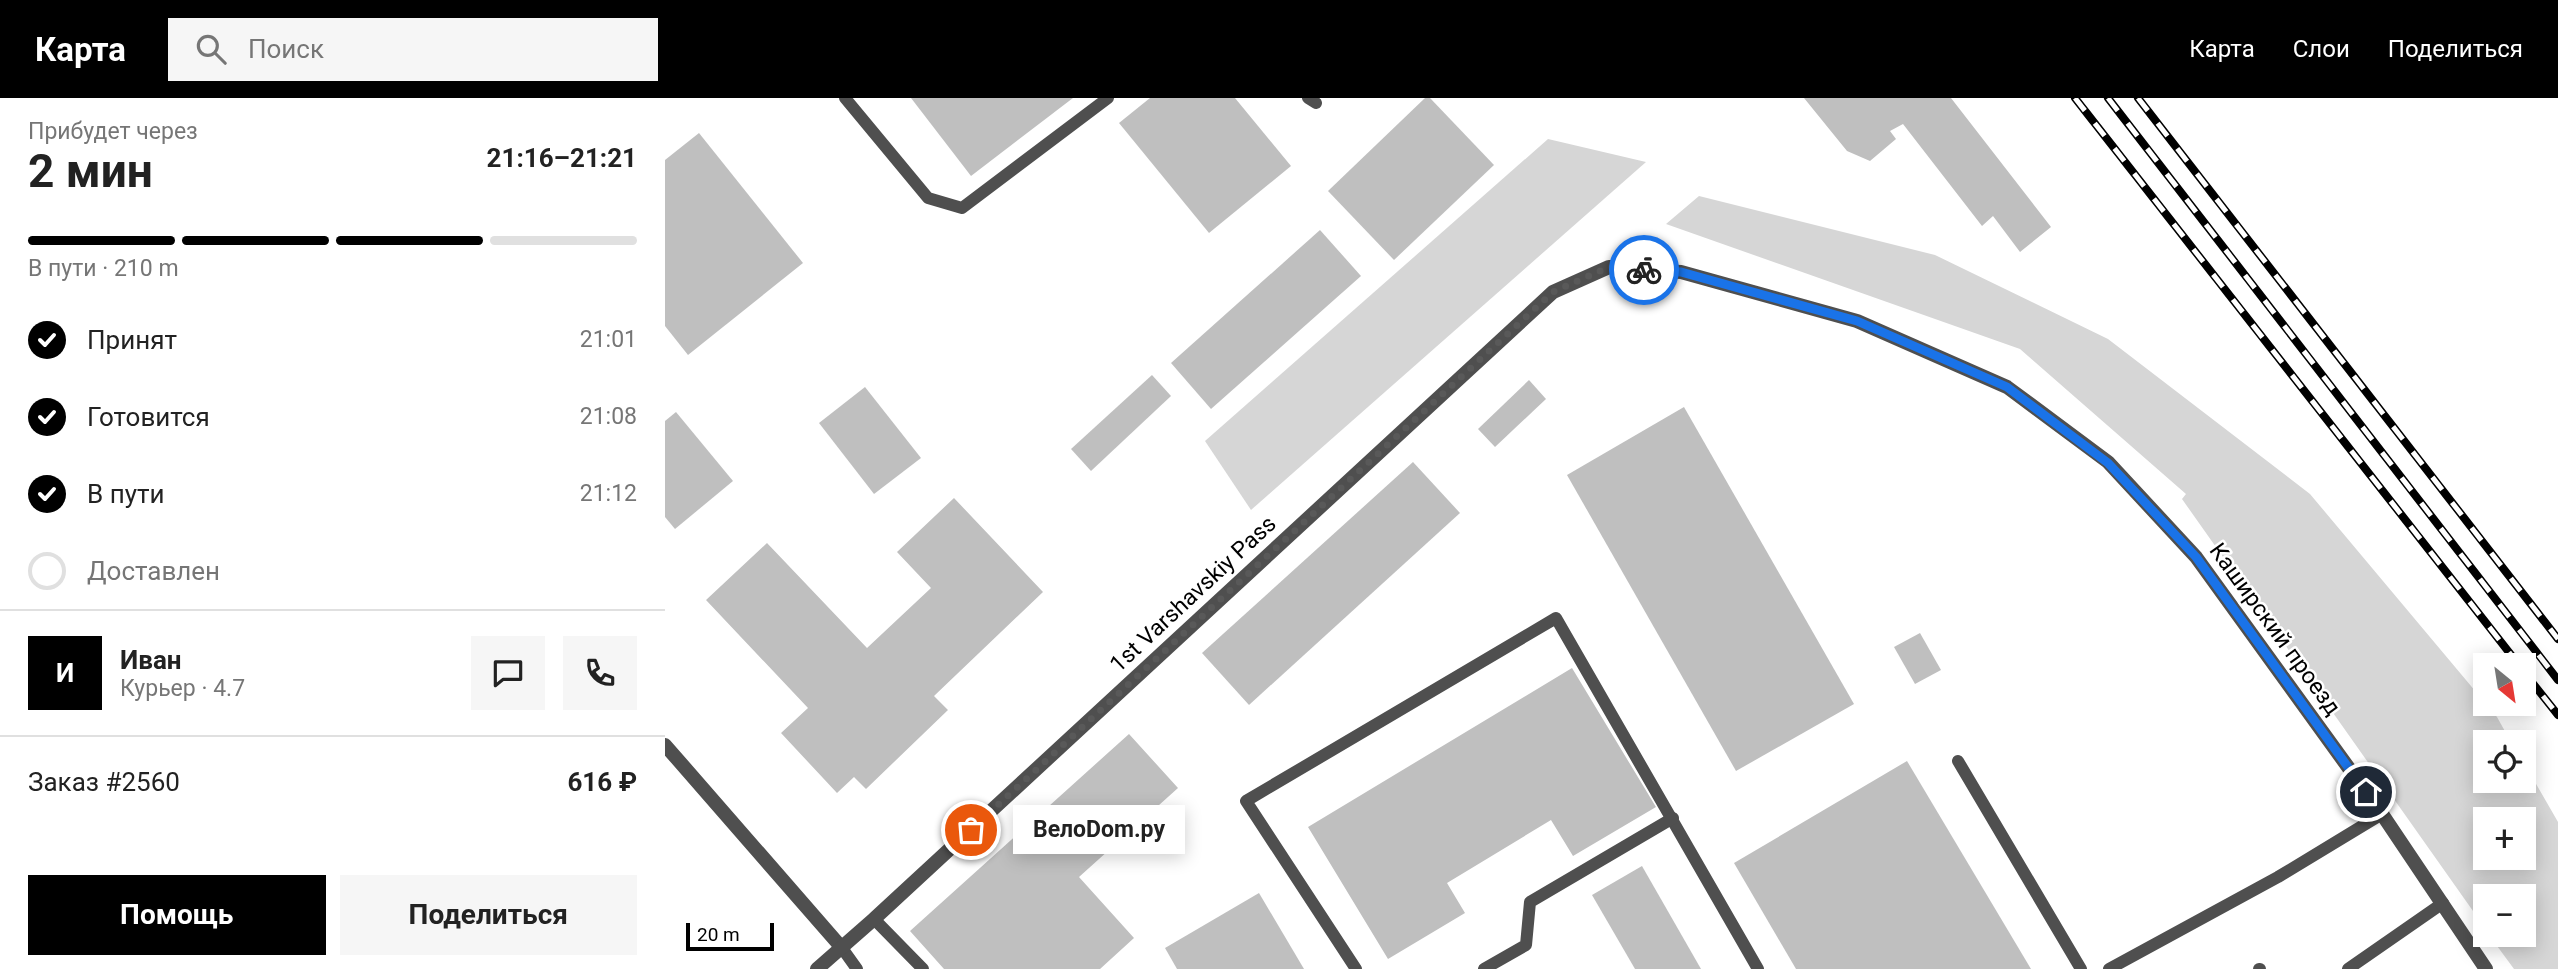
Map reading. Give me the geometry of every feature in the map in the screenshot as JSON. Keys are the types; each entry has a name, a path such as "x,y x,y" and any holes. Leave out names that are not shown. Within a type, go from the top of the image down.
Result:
{"street":[{"name":"Каширский проезд","path":"1609,267 1681,272 1857,321 2007,387 2108,463 2196,557 2382,814 2486,969"},
{"name":"1st Varshavskiy Pass","path":"817,969 1553,292 1609,267"},
{"path":"668,754 842,948"}],"lane":[{"path":"845,98 928,198 962,208 1108,98"},
{"path":"1356,969 1246,801 1556,618 1758,969"},
{"path":"1958,761 2081,969"},
{"path":"2109,969 2279,877 2382,814"},
{"path":"1484,969 1526,945 1530,902 1673,818"},
{"path":"2348,969 2443,903"},
{"path":"874,919 923,969"},
{"path":"842,948 857,969"}],"shaded area":[{"path":"1548,139 1646,162 1251,510 1205,441"},
{"path":"1699,196 1935,255 2108,339 2310,494 2473,688 2473,716 2496,716 2504,730 2473,730 2473,793 2536,793 2536,784 2558,822 2558,969 2514,969 2498,947 2536,947 2536,884 2473,884 2473,911 2182,499 2186,494 2020,349 1666,224"}],"building":[{"path":"911,98 1073,98 971,176"},
{"path":"1150,98 1235,98 1291,166 1209,233 1119,123"},
{"path":"1425,98 1430,98 1494,165 1394,260 1328,191"},
{"path":"1804,98 1951,98 2051,227 2020,252 1993,216 1982,226 1903,124 1890,131 1896,139 1870,161 1847,151"},
{"path":"699,133 803,263 688,355 665,326 665,160"},
{"path":"1320,230 1361,276 1211,409 1171,363"},
{"path":"1152,375 1171,396 1091,471 1071,449"},
{"path":"1529,380 1546,399 1495,447 1478,429"},
{"path":"865,387 921,458 874,494 819,423"},
{"path":"1684,407 1854,704 1736,771 1567,475"},
{"path":"676,412 733,481 675,529 665,517 665,421"},
{"path":"1413,462 1460,513 1249,705 1202,653"},
{"path":"954,498 1043,592 934,696 948,710 866,789 854,777 837,793 781,733 808,708 706,600 767,543 867,648 931,588 897,552"},
{"path":"1920,633 1941,670 1915,684 1894,647"},
{"path":"1572,668 1656,807 1573,856 1551,820 1447,883 1465,913 1388,959 1308,827"},
{"path":"1129,734 1178,788 1079,877 1134,938 1100,969 944,969 910,931"},
{"path":"1907,761 2031,969 1796,969 1734,863"},
{"path":"1642,866 1701,969 1635,969 1592,895"},
{"path":"1259,893 1304,969 1177,969 1165,948"}],"railway":[{"path":"2075,98 2510,653"},
{"path":"2108,98 2558,680"},
{"path":"2138,98 2558,639"},
{"path":"2536,687 2558,715"}],"way so far":[{"path":"971,830 1553,292 1609,267 1644,270"}],"place":[{"name":"ВелоDom.ру","path":"971,830"}],"route":[{"path":"1644,270 1681,272 1857,321 2007,387 2108,463 2196,557 2366,792"}]}
